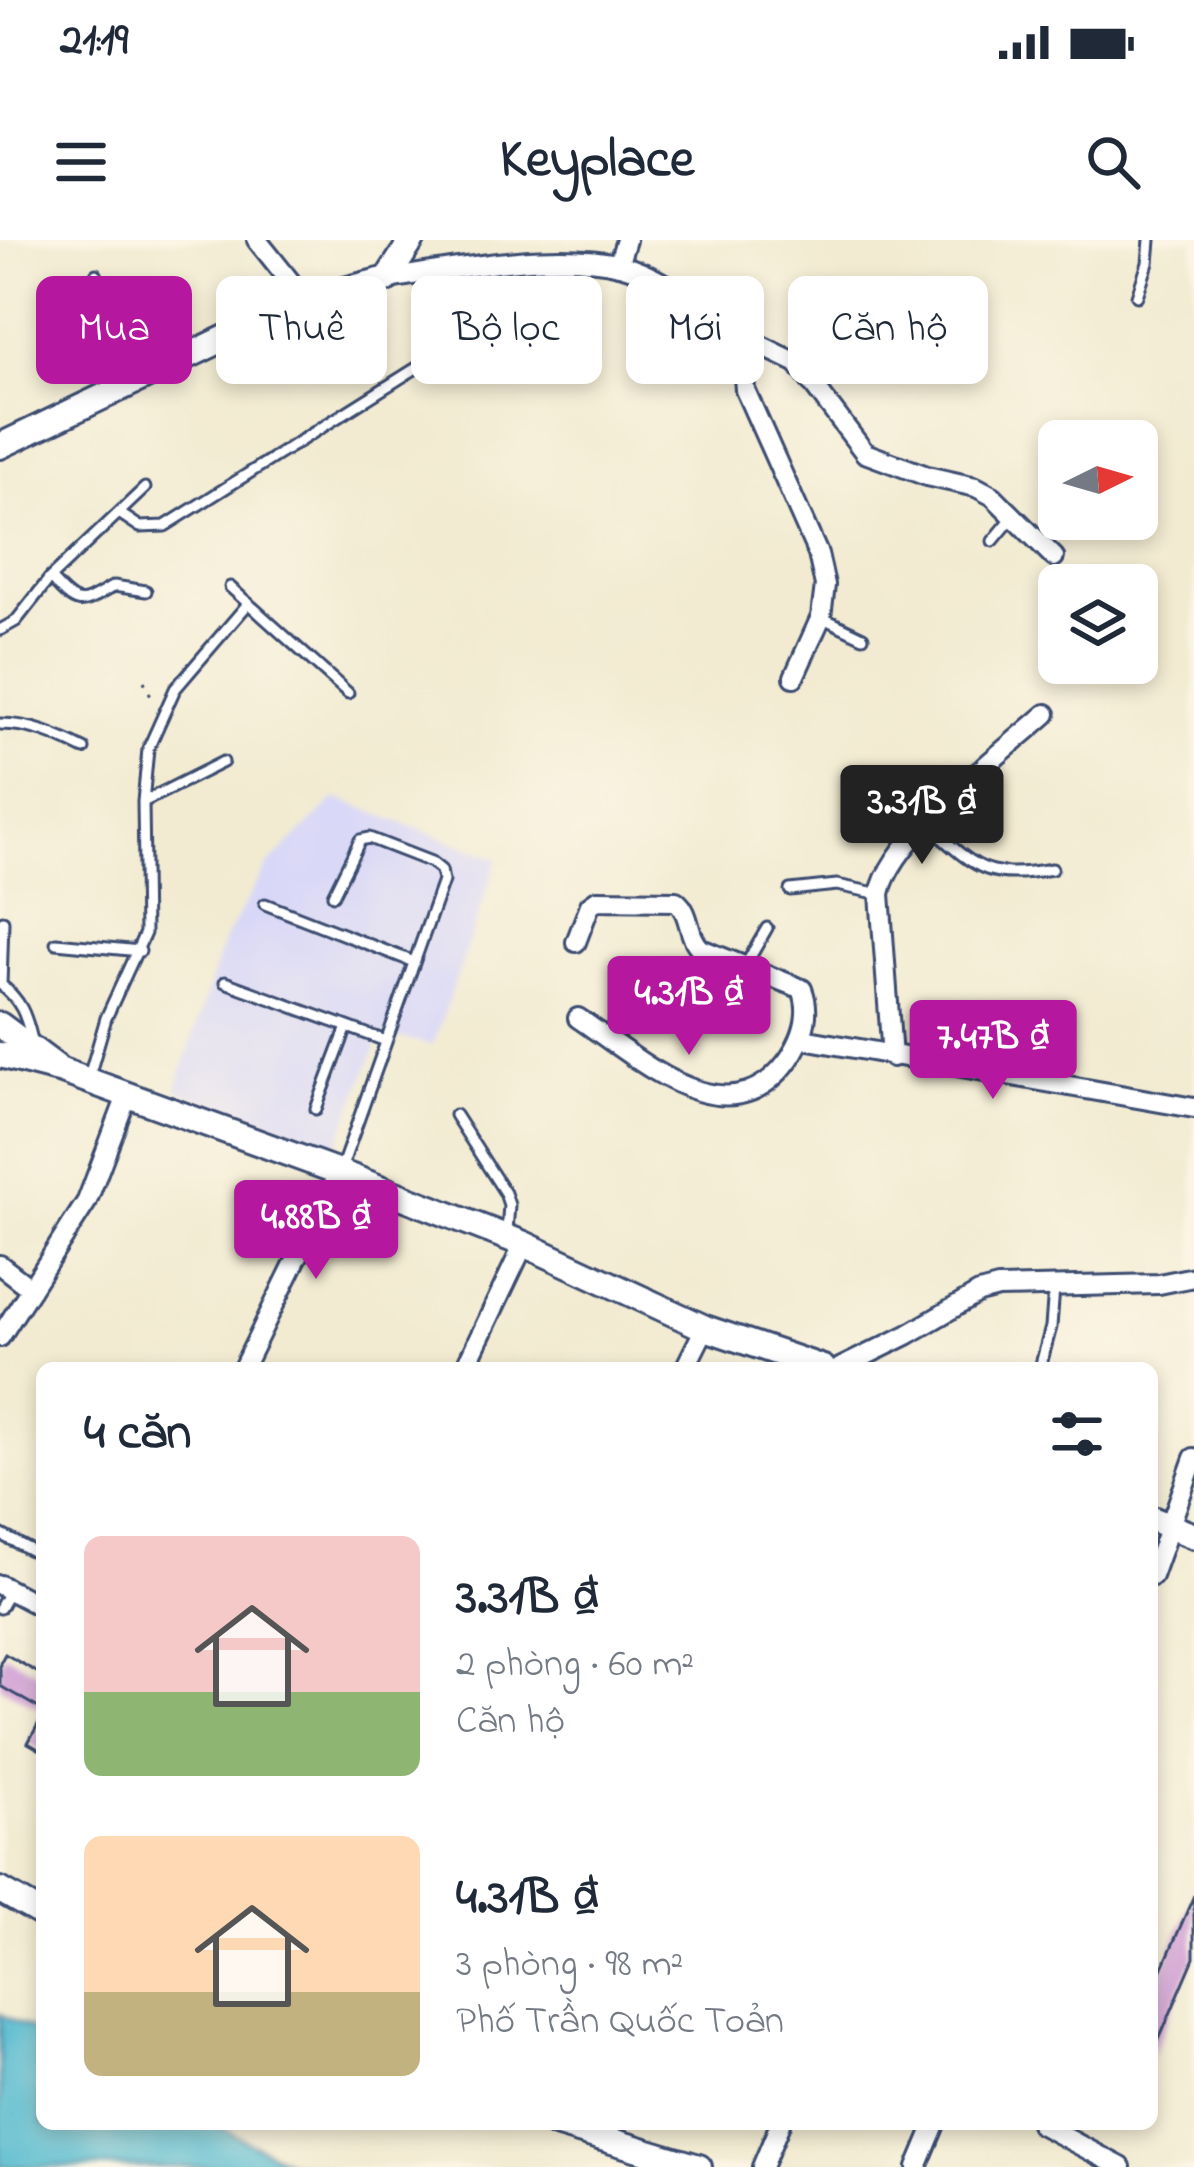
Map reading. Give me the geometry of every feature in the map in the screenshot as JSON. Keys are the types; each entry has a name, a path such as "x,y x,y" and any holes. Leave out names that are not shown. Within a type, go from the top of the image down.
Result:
{"street":[{"path":"257,240 285,276"},
{"path":"387,279 412,240"},
{"path":"618,265 626,240"},
{"path":"387,279 496,263 618,265 646,276"},
{"path":"764,347 797,363 865,453 927,476 976,487 992,496 1054,557"},
{"path":"0,446 130,384"},
{"path":"745,384 818,554 825,585 821,616 794,676"},
{"path":"892,1058 880,894 883,874 926,824 1046,714"},
{"path":"576,942 590,905 597,900 676,902 686,909 693,942 700,949 802,988 808,1002 802,1039 776,1076 736,1097 710,1096 678,1083 578,1018"},
{"path":"0,1025 62,1071"},
{"path":"802,1039 1194,1108"},
{"path":"0,1055 62,1071 339,1172 515,1240 705,1328 805,1362"},
{"path":"0,1337 87,1201 128,1096"},
{"path":"246,1362 339,1172"},
{"path":"467,1362 515,1240"},
{"path":"0,1265 31,1288"},
{"path":"852,1362 979,1293 998,1288 1159,1284 1194,1276"},
{"path":"688,1362 705,1328"},
{"path":"1158,1561 1194,1458"},
{"path":"3,1594 36,1605"},
{"path":"0,1890 36,1910"},
{"path":"575,2130 699,2167"},
{"path":"762,2167 777,2130"},
{"path":"917,2167 932,2130"},
{"path":"1051,2130 1121,2167"}],"lane":[{"path":"1137,296 1150,240"},
{"path":"119,513 140,527 165,526 411,372"},
{"path":"0,630 16,621 50,578 146,488"},
{"path":"993,542 1013,517"},
{"path":"50,578 70,601 78,603 92,601 114,586 146,591"},
{"path":"230,587 348,693"},
{"path":"88,1080 106,1018 140,951 148,908 143,802 148,749 175,689 248,605"},
{"path":"821,616 863,638"},
{"path":"0,724 21,724 84,748"},
{"path":"143,802 223,762"},
{"path":"926,824 990,872 1016,875 1052,869"},
{"path":"333,895 361,840 369,838 431,862 441,871 442,881 339,1172"},
{"path":"790,890 837,885 880,894"},
{"path":"266,904 414,962"},
{"path":"3,921 0,984 26,1013 35,1050"},
{"path":"745,966 767,928"},
{"path":"56,944 140,951"},
{"path":"225,982 386,1041"},
{"path":"316,1109 347,1027"},
{"path":"455,1115 505,1193 515,1240"},
{"path":"1042,1362 1054,1288"},
{"path":"0,1534 36,1553"}],"path":[{"path":"144,681 160,715"}],"shaded area":[{"path":"336,798 498,859 433,1045 381,1034 337,1146 176,1091 223,942 268,865"}],"water":[{"path":"0,2014 36,2032 36,2130 226,2130 298,2167 0,2167"}],"building":[{"path":"5,1654 36,1672 36,1707 0,1686"},
{"path":"1194,1895 1194,1958 1158,2042 1158,1979"}]}
